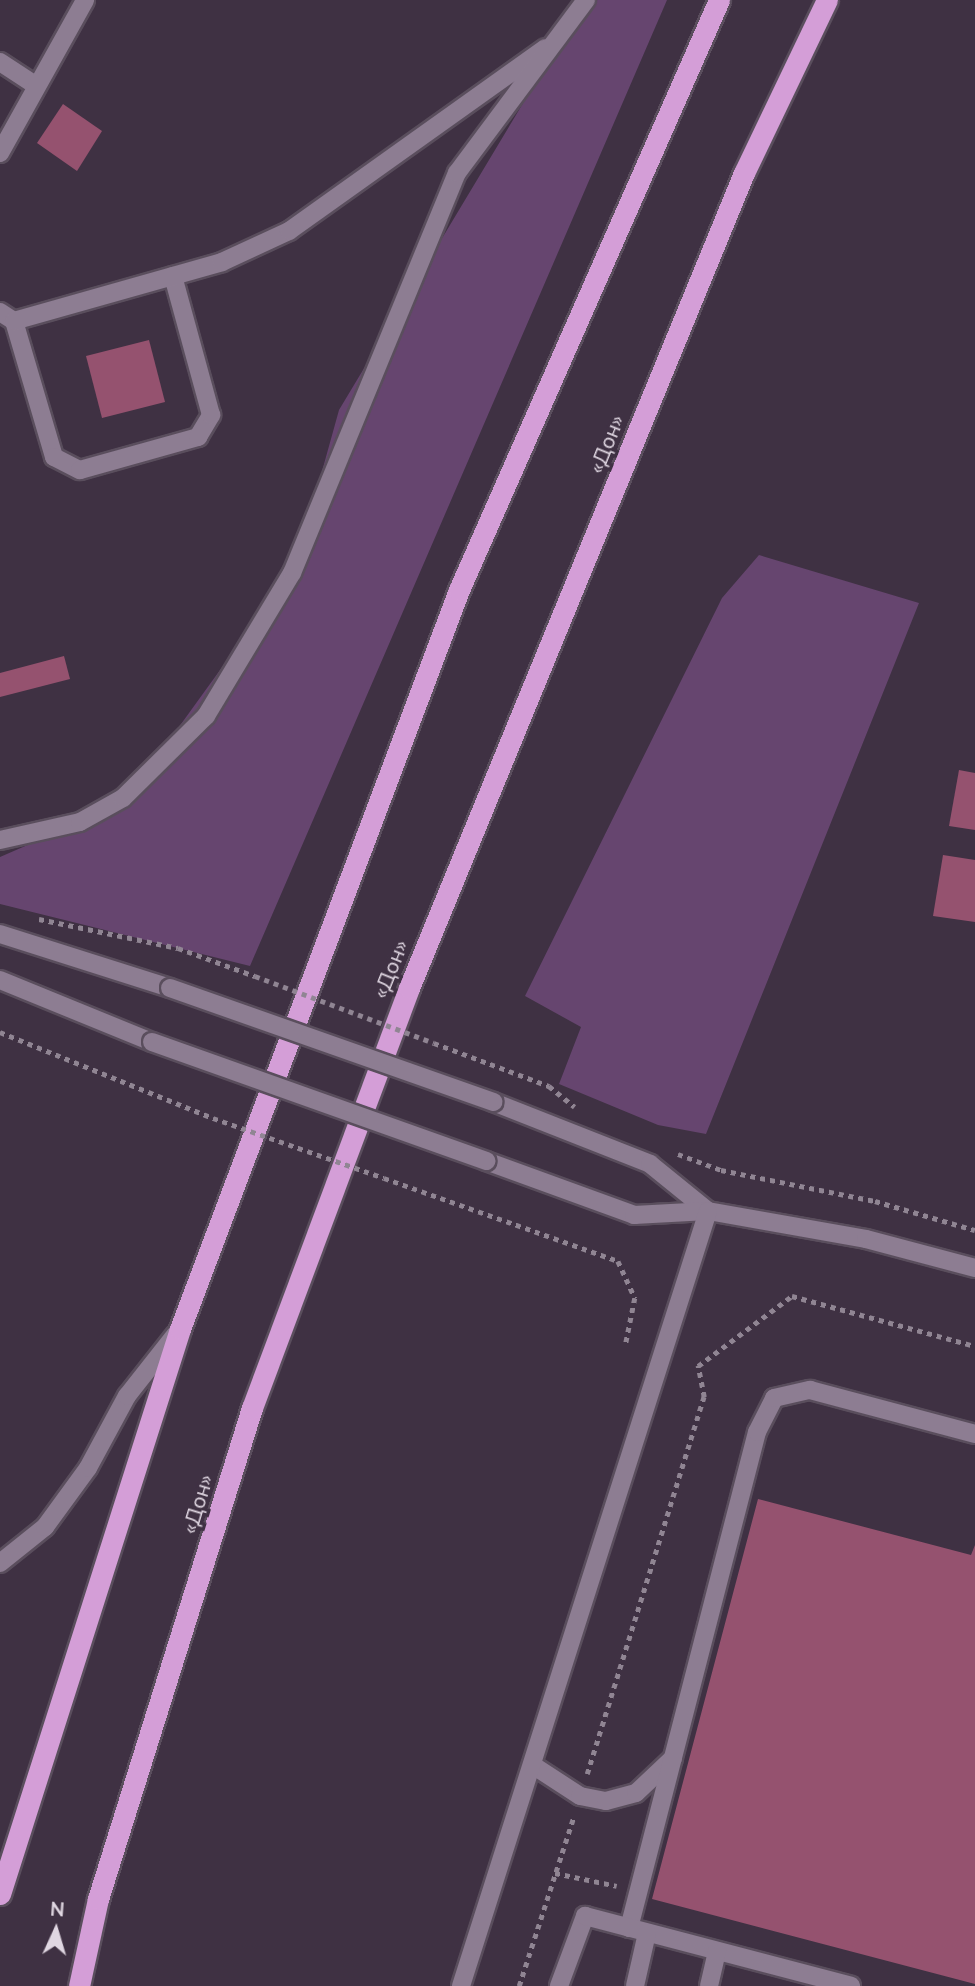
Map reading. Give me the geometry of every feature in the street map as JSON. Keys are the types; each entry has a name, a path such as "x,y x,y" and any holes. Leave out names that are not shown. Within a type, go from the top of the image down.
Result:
{"highway":[{"path":"0,1894 180,1329 459,590 719,0"},
{"name":"«Дон»","path":"79,1986 99,1899 252,1408 408,988 744,173 827,0"}],"street":[{"path":"0,153 85,0"},
{"path":"0,840 80,822 123,798 206,716 292,573 457,173 586,0"},
{"path":"173,276 211,415 198,437 80,470 54,457 7,316 173,276 289,230 555,42"},
{"path":"0,62 36,85"},
{"path":"0,934 170,988 493,1102 650,1164 708,1211"},
{"path":"0,980 152,1042 634,1215 708,1211 866,1239 975,1268"},
{"path":"461,1986 534,1766 708,1211"},
{"path":"0,1563 45,1527 88,1468 127,1396 180,1329"},
{"path":"629,1928 757,1432 774,1398 810,1390 975,1434"},
{"path":"534,1766 580,1796 606,1801 636,1793 673,1758"},
{"path":"559,1986 585,1916 717,1951 796,1979 851,1986"},
{"path":"635,1986 647,1933"},
{"path":"709,1986 717,1951"}],"path":[{"path":"27,916 178,948 549,1086 580,1111"},
{"path":"0,1032 112,1082 618,1261 635,1298 626,1343"},
{"path":"674,1152 721,1170 875,1201 975,1230"},
{"path":"519,1986 704,1397 698,1366 792,1296 975,1346"},
{"path":"555,1873 593,1881"}],"shaded area":[{"path":"585,0 667,0 250,966 0,904 0,857 124,803 296,565 339,410"},
{"path":"759,555 919,603 706,1134 658,1125 559,1084 581,1027 525,996 722,598"}],"building":[{"path":"63,104 102,131 77,171 37,143"},
{"path":"149,340 165,402 102,418 86,356"},
{"path":"64,656 70,679 0,697 0,673"},
{"path":"959,770 975,773 975,830 949,826"},
{"path":"943,855 975,860 975,922 933,916"},
{"path":"758,1499 971,1555 975,1545 975,1984 652,1899"}]}
